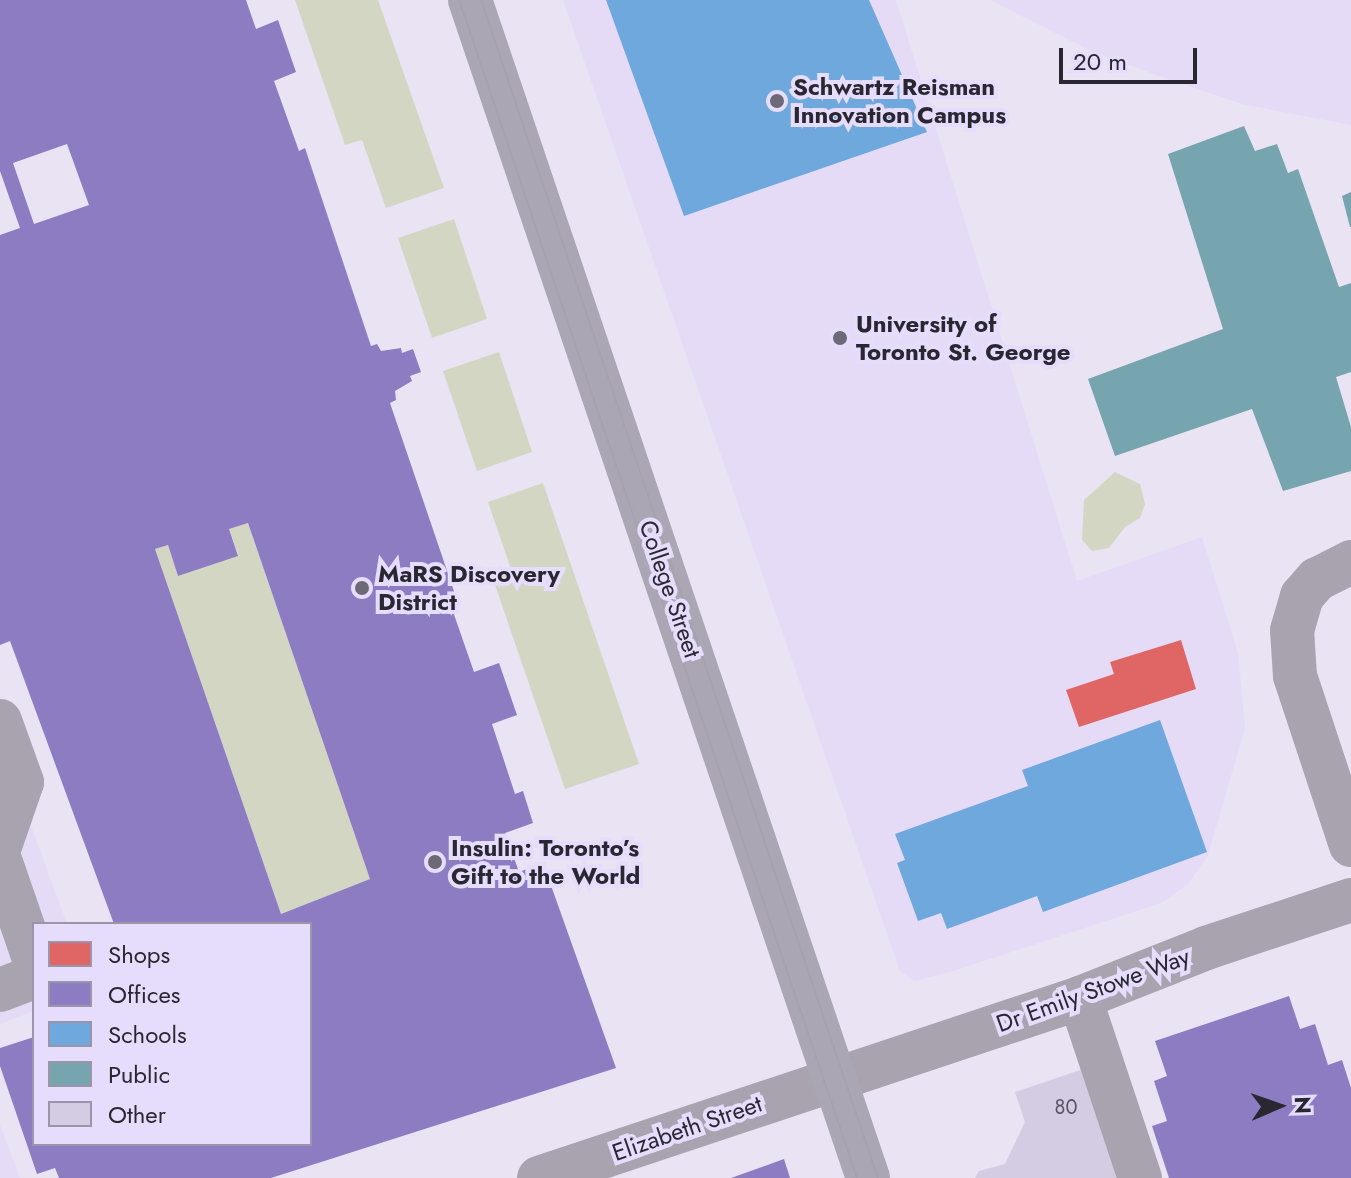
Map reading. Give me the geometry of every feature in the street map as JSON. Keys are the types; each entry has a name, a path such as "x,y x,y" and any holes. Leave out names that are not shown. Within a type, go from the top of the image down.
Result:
{"main road":[{"name":"College Street","path":"470,0 868,1178"}],"street":[{"path":"1351,562 1317,579 1302,596 1292,630 1295,676 1351,845"},
{"path":"0,721 22,782 0,846"},
{"path":"0,860 32,953"},
{"name":"Dr Emily Stowe Way","path":"835,1077 1080,998 1206,948 1351,900"},
{"path":"0,990 32,978"},
{"path":"1080,998 1140,1178"},
{"name":"Elizabeth Street","path":"539,1178 835,1077"}],"shaded area":[{"name":"University of Toronto St. George","path":"563,0 896,0 1077,581 1202,537 1238,653 1245,728 1208,855 1188,884 1161,903 950,972 914,981 900,971"},
{"path":"990,0 1351,0 1351,125 1242,104 1162,77 1089,50"},
{"path":"0,742 66,922 32,922 32,1012 0,1024"},
{"path":"0,1125 20,1178 0,1178"}],"green space":[{"path":"295,0 378,0 444,188 386,208 362,140 345,145"},
{"path":"454,219 487,319 432,338 398,238"},
{"path":"499,352 532,452 477,471 443,371"},
{"path":"1115,472 1140,484 1145,504 1140,518 1125,527 1109,548 1092,551 1082,540 1084,500"},
{"path":"543,483 639,764 565,789 492,576 511,569 488,502"},
{"path":"248,523 370,879 281,914 155,549 168,545 178,576 238,555 229,529"}],"building: Shops":[{"path":"1181,640 1196,689 1079,727 1066,690 1114,674 1110,662"}],"building: Offices":[{"name":"MaRS Discovery District","path":"0,0 246,0 256,29 278,20 296,72 274,81 299,151 305,148 371,346 377,344 381,351 401,348 402,353 413,349 421,372 410,376 412,381 395,391 396,400 390,403 457,600 450,603 474,672 499,663 517,715 492,724 515,794 523,791 533,823 505,833 519,872 543,863 616,1068 271,1178 59,1178 55,1168 37,1174 0,1066 0,1048 32,1038 32,1146 312,1146 312,922 113,922 10,641 0,645 0,235 20,228 0,171","holes":["67,144 89,205 34,224 13,163","248,523 370,879 281,914 155,549 168,545 178,576 238,556 229,529"]},
{"path":"1289,996 1300,1029 1315,1024 1328,1065 1342,1060 1351,1088 1351,1178 1169,1178 1152,1126 1167,1121 1154,1081 1167,1076 1155,1041"},
{"path":"784,1159 790,1178 731,1178"}],"building: Schools":[{"name":"Schwartz Reisman Innovation Campus","path":"606,0 869,0 927,132 684,216"},
{"path":"1160,720 1207,852 1043,912 1037,896 947,929 941,913 918,921 897,863 905,860 895,834 1028,786 1022,770"}],"building: Public":[{"path":"1244,126 1255,151 1277,144 1288,173 1298,169 1339,287 1351,283 1351,372 1336,377 1351,427 1351,471 1283,491 1252,409 1115,456 1088,379 1223,329 1168,154"},
{"path":"1351,192 1351,227 1350,227 1342,196"}],"building: Other":[{"path":"1098,1064 1136,1178 975,1178 979,1171 1005,1164 1025,1122 1015,1092"}],"tram line":[{"path":"459,0 857,1178"},
{"path":"481,0 878,1178"}],"place":[{"name":"Schwartz Reisman Innovation Campus","path":"777,101"},
{"name":"University of Toronto St. George","path":"840,338"},
{"name":"MaRS Discovery District","path":"362,588"},
{"name":"Insulin: Toronto’s Gift to the World","path":"435,862"}]}
